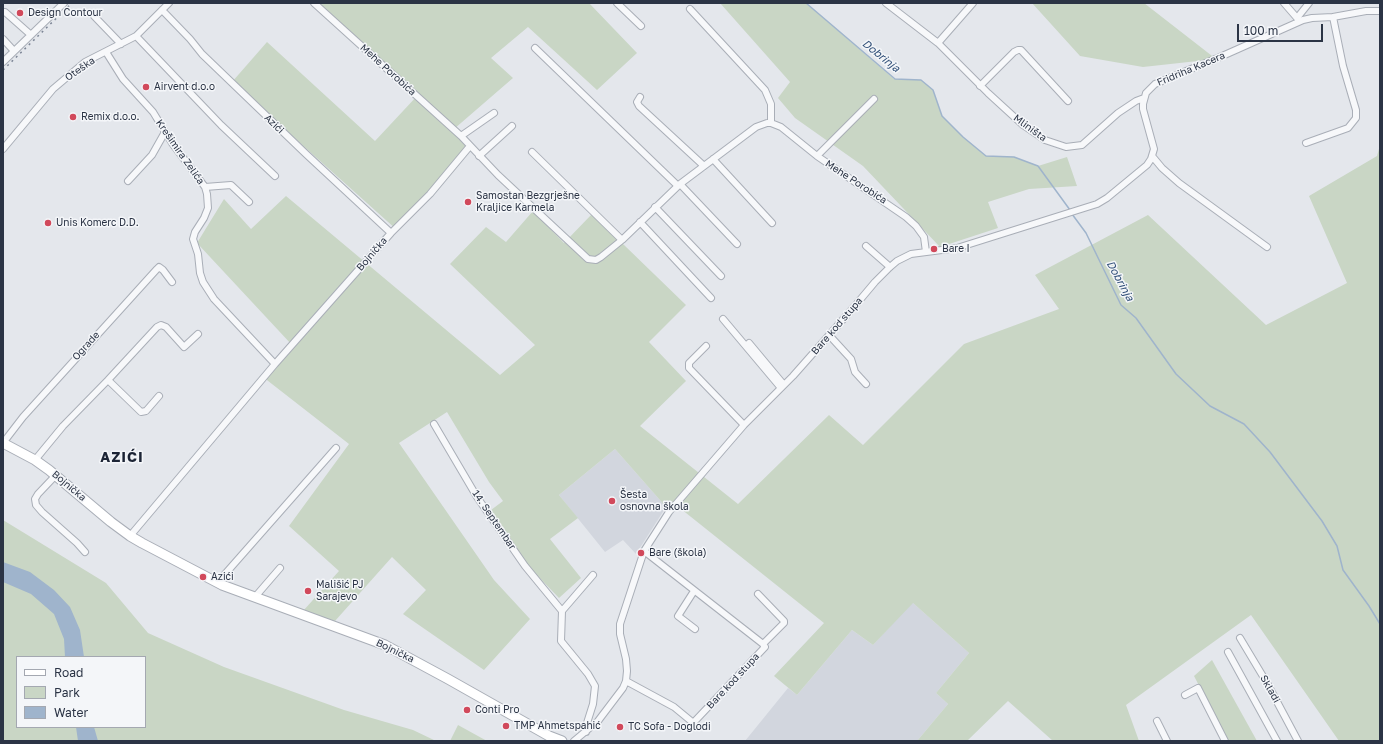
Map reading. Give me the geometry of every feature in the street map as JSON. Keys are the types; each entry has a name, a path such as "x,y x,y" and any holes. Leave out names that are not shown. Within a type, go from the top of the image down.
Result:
{"main road":[{"name":"Bojnička","path":"3,443 35,460 56,475 111,522 130,536 218,582 385,645 549,736 562,741"}],"street":[{"path":"3,62 64,3"},
{"name":"Oteška","path":"3,149 53,90 85,62 136,36 169,3"},
{"name":"Mehe Porobića","path":"314,3 461,136 529,206 588,259 596,260 601,257 622,240 679,185 756,127 772,123 781,127 817,156 906,216 924,237 926,252"},
{"path":"617,3 641,26"},
{"name":"Mliništa","path":"886,3 938,43 980,86 1023,125 1045,140 1066,147 1082,145 1118,113 1136,101 1144,98"},
{"path":"938,43 973,3"},
{"path":"1284,3 1297,20 1309,3"},
{"path":"690,9 766,90 770,104 772,123"},
{"name":"Azići","path":"162,10 190,39 202,54 306,154 391,232"},
{"name":"Fridriha Kacera","path":"1144,98 1149,88 1162,80 1220,57 1297,20 1333,17 1366,11 1380,11"},
{"path":"3,12 5,12 31,35"},
{"path":"94,16 121,44"},
{"path":"1306,143 1348,128 1356,118 1356,110 1343,66 1333,17"},
{"path":"136,36 221,125 275,176"},
{"path":"3,40 14,51"},
{"path":"535,48 679,185 737,244"},
{"path":"980,86 1014,52 1021,50 1068,101"},
{"name":"Krešimira Zelića","path":"106,52 123,79 153,112 165,132 205,187 208,208 204,218 195,232 194,239 198,254 200,273 209,292 275,364"},
{"path":"640,97 637,102 639,106 704,166"},
{"path":"1144,98 1143,109 1154,149 1152,156 1175,180 1267,247"},
{"path":"817,156 874,99"},
{"path":"461,136 494,113"},
{"path":"479,156 512,126"},
{"path":"128,181 152,155 165,132"},
{"name":"Bojnička","path":"130,536 275,364 391,232 430,194 470,146"},
{"path":"532,152 622,240"},
{"name":"Bare kod stupa","path":"644,551 763,644 765,648 694,722 674,707 626,681 626,659 620,634 620,624 631,586 644,551 669,512 744,425 782,386 890,267 911,254 957,248 1097,204 1147,165 1152,156"},
{"path":"713,159 772,223"},
{"path":"205,187 231,185 249,202"},
{"path":"655,207 721,276"},
{"path":"640,222 711,298"},
{"path":"866,246 890,267"},
{"name":"Ograde","path":"3,443 23,417 157,268 163,270 172,282"},
{"path":"723,319 782,386"},
{"path":"35,460 63,426 108,380 157,326 161,325 166,327 184,347 198,334"},
{"path":"736,329 782,386"},
{"path":"829,335 851,359 854,372 866,384"},
{"path":"706,346 689,363 689,368 744,425"},
{"path":"108,380 142,412 146,411 159,396"},
{"name":"14. Septembar","path":"434,424 477,497 525,566 562,611"},
{"path":"218,582 336,448"},
{"path":"56,475 36,496 36,505 77,542 85,552"},
{"path":"255,597 280,568"},
{"path":"586,732 587,723 593,704 595,686 588,674 561,641 562,611 593,574"},
{"path":"694,591 678,616 695,629"},
{"path":"758,594 784,621 784,623 763,644"},
{"name":"Skladi","path":"1240,638 1267,683 1298,741"},
{"name":"Skladi","path":"1228,652 1277,741"},
{"path":"574,741 598,721 623,688 626,681"},
{"path":"1185,695 1198,688 1225,741"},
{"path":"1157,721 1167,741"}],"shaded area":[{"name":"Šesta osnovna škola","path":"615,449 666,507 636,554 623,540 605,552 559,495"},
{"path":"912,602 969,653 936,693 948,704 917,741 745,741 788,688 797,695 852,630 873,645"}],"green space":[{"path":"319,3 589,3 637,53 597,90 528,27 491,58 513,78 454,129 471,147 397,230 232,82 267,42 375,141 417,96"},
{"path":"720,3 806,3 894,79 921,80 933,90 942,116 963,137 986,156 1014,157 1038,166 1067,157 1077,186 1029,189 988,202 998,228 940,247 863,166 795,118 778,98 790,82"},
{"path":"1032,3 1144,3 1216,59 1143,67 1080,56"},
{"path":"1380,145 1380,741 1339,741 1251,615 1126,705 1139,741 1053,741 1008,701 967,741 917,741 948,704 936,693 969,653 913,603 873,645 852,630 797,695 774,676 824,623 671,501 666,507 615,449 559,495 578,518 550,539 581,578 559,598 529,567 491,510 503,501 489,482 447,412 399,443 494,580 530,619 484,670 403,614 426,590 392,557 335,621 303,611 339,571 289,526 349,444 263,377 292,345 197,243 224,199 251,229 286,196 500,375 535,345 450,264 486,227 506,242 533,211 564,243 592,214 686,305 649,342 686,381 640,426 738,504 829,415 863,445 964,344 1059,309 1035,275 1148,215 1266,325 1347,283 1309,196 1377,156"},
{"path":"3,520 106,583 148,633 224,667 344,710 413,730 436,741 3,741"},
{"path":"1212,660 1257,741 1228,741 1194,676"},
{"path":"458,725 487,741 450,741"}],"water":[{"path":"3,562 30,572 54,590 70,607 80,630 84,656 65,656 64,639 54,614 31,594 3,582"},
{"path":"76,728 94,728 98,741 78,741"}],"waterway":[{"name":"Dobrinja","path":"806,3 895,79 921,80 933,90 942,116 963,137 986,156 1014,157 1038,166 1070,210"},
{"name":"Dobrinja","path":"1072,214 1086,233 1121,305 1136,318 1176,374 1210,406 1244,424 1270,452 1322,521 1337,546 1343,570 1380,624"}],"railway":[{"path":"3,70 72,3"}],"place":[{"name":"Design Contour","path":"20,13"},
{"name":"Airvent d.o.o","path":"146,87"},
{"name":"Remix d.o.o.","path":"73,117"},
{"name":"Samostan Bezgrješne Kraljice Karmela","path":"468,202"},
{"name":"Unis Komerc D.D.","path":"48,223"},
{"name":"Bare I","path":"934,249"},
{"name":"Šesta osnovna škola","path":"612,501"},
{"name":"Bare (škola)","path":"641,553"},
{"name":"Azići","path":"203,577"},
{"name":"Mališić PJ Sarajevo","path":"308,591"},
{"name":"Conti Pro","path":"467,710"},
{"name":"TMP Ahmetspahić","path":"506,726"},
{"name":"TC Sofa - Doglodi","path":"620,727"}],"district":[{"name":"AZIĆI","path":"122,458"}]}
